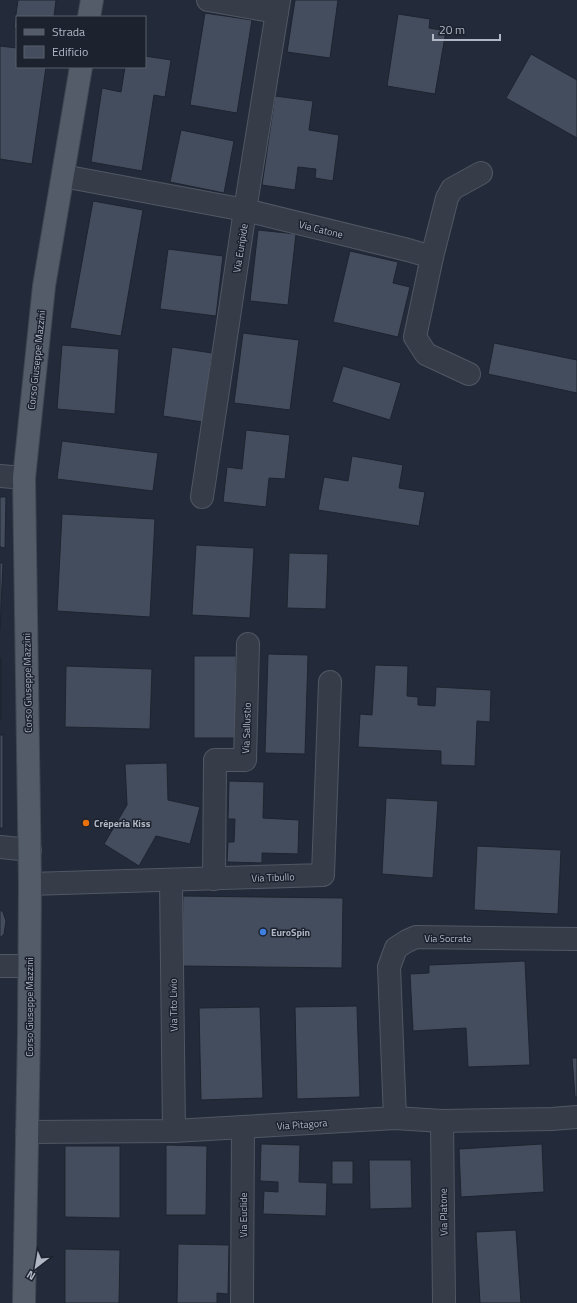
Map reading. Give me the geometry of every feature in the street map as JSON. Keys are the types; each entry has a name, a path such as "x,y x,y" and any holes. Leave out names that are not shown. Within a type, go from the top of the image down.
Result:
{"main road":[{"path":"89,16 92,0"},
{"name":"Corso Giuseppe Mazzini","path":"24,1303 30,850 24,478 44,286 81,68"}],"street":[{"path":"208,0 278,6"},
{"name":"Via Euripide","path":"202,497 245,210 278,6"},
{"path":"469,374 426,354 415,337 432,257 447,198 452,189 481,173"},
{"name":"Via Catone","path":"63,176 245,210 432,257"},
{"path":"0,476 24,478"},
{"name":"Via Sallustio","path":"214,879 215,760 245,760 248,644"},
{"name":"Via Tibullo","path":"30,884 323,875 330,682"},
{"path":"0,846 30,850"},
{"name":"Via Tito Livio","path":"171,880 174,1131"},
{"name":"Via Socrate","path":"395,1118 389,967 396,948 416,937 577,939"},
{"path":"0,966 29,966"},
{"name":"Via Pitagora","path":"27,1132 174,1131 395,1118 442,1121 552,1119 577,1117"},
{"name":"Via Platone","path":"442,1121 444,1303"},
{"name":"Via Euclide","path":"242,1303 243,1127"}],"building":[{"path":"18,0 56,0 54,16 16,16 16,28 14,28"},
{"path":"295,0 338,0 330,58 287,52"},
{"path":"205,13 252,20 237,113 190,105"},
{"path":"398,14 430,19 429,28 446,31 435,94 387,86"},
{"path":"0,46 16,48 16,68 46,68 32,164 0,159"},
{"path":"531,54 577,80 577,138 506,98"},
{"path":"146,56 171,60 165,97 154,95 142,171 91,162 102,88 121,92 125,68 146,68"},
{"path":"275,96 313,101 309,130 339,135 333,181 315,178 316,169 298,167 295,190 262,185"},
{"path":"181,130 234,141 224,193 170,182"},
{"path":"93,201 143,210 121,336 70,328"},
{"path":"258,230 296,234 288,305 250,301"},
{"path":"168,249 223,256 216,316 160,309"},
{"path":"350,251 398,262 393,283 410,287 398,337 333,322"},
{"path":"243,333 299,340 290,410 234,403"},
{"path":"494,343 577,360 577,393 488,374"},
{"path":"62,345 119,349 115,414 57,409"},
{"path":"172,347 212,353 203,422 163,416"},
{"path":"343,366 401,383 390,420 332,402"},
{"path":"246,430 290,435 285,479 269,478 266,507 223,502 227,467 242,469"},
{"path":"62,441 158,453 153,491 57,479"},
{"path":"352,456 403,465 399,488 425,492 419,526 318,510 324,477 348,481"},
{"path":"0,497 6,497 5,548 0,547"},
{"path":"62,514 155,519 150,617 57,611"},
{"path":"196,545 254,548 250,618 192,615"},
{"path":"289,553 328,554 326,609 287,608"},
{"path":"0,563 3,563 0,630"},
{"path":"268,654 308,655 305,754 265,753"},
{"path":"194,656 236,656 236,738 194,738"},
{"path":"1,658 1,720 0,720"},
{"path":"375,665 408,666 407,696 418,697 418,705 435,706 436,687 491,690 490,722 477,721 475,766 441,765 441,751 358,747 360,714 372,715"},
{"path":"66,666 152,669 150,729 65,727"},
{"path":"0,735 3,735 3,828 0,828"},
{"path":"167,763 168,800 200,807 190,844 156,836 139,866 104,844 127,805 125,764"},
{"path":"229,781 264,782 263,818 299,820 298,854 262,853 262,863 227,862 228,842 234,842 235,819 228,819"},
{"path":"386,798 438,801 433,878 382,874"},
{"path":"477,846 561,850 558,914 474,910"},
{"name":"EuroSpin","path":"183,896 343,898 342,968 182,966"},
{"path":"0,910 3,912 6,921 4,934 0,938"},
{"path":"525,961 530,1065 468,1067 466,1028 413,1031 410,974 429,973 429,965"},
{"path":"357,1006 360,1097 297,1099 295,1007"},
{"path":"260,1007 263,1098 201,1100 199,1008"},
{"path":"572,1058 577,1058 577,1097 575,1097"},
{"path":"261,1144 300,1145 299,1182 327,1183 326,1216 263,1214 264,1191 278,1192 278,1182 260,1181"},
{"path":"542,1144 544,1192 461,1197 459,1149"},
{"path":"166,1145 207,1146 206,1215 166,1215"},
{"path":"65,1146 120,1146 120,1218 65,1217"},
{"path":"369,1160 411,1160 412,1208 370,1209"},
{"path":"332,1161 353,1161 353,1184 332,1184"},
{"path":"516,1230 521,1303 480,1303 476,1232"},
{"path":"178,1244 229,1245 228,1294 217,1293 217,1303 177,1303"},
{"path":"65,1249 120,1250 119,1303 65,1303"}],"place":[{"name":"Crêperia Kiss","path":"86,823"},
{"name":"EuroSpin","path":"263,932"}]}
